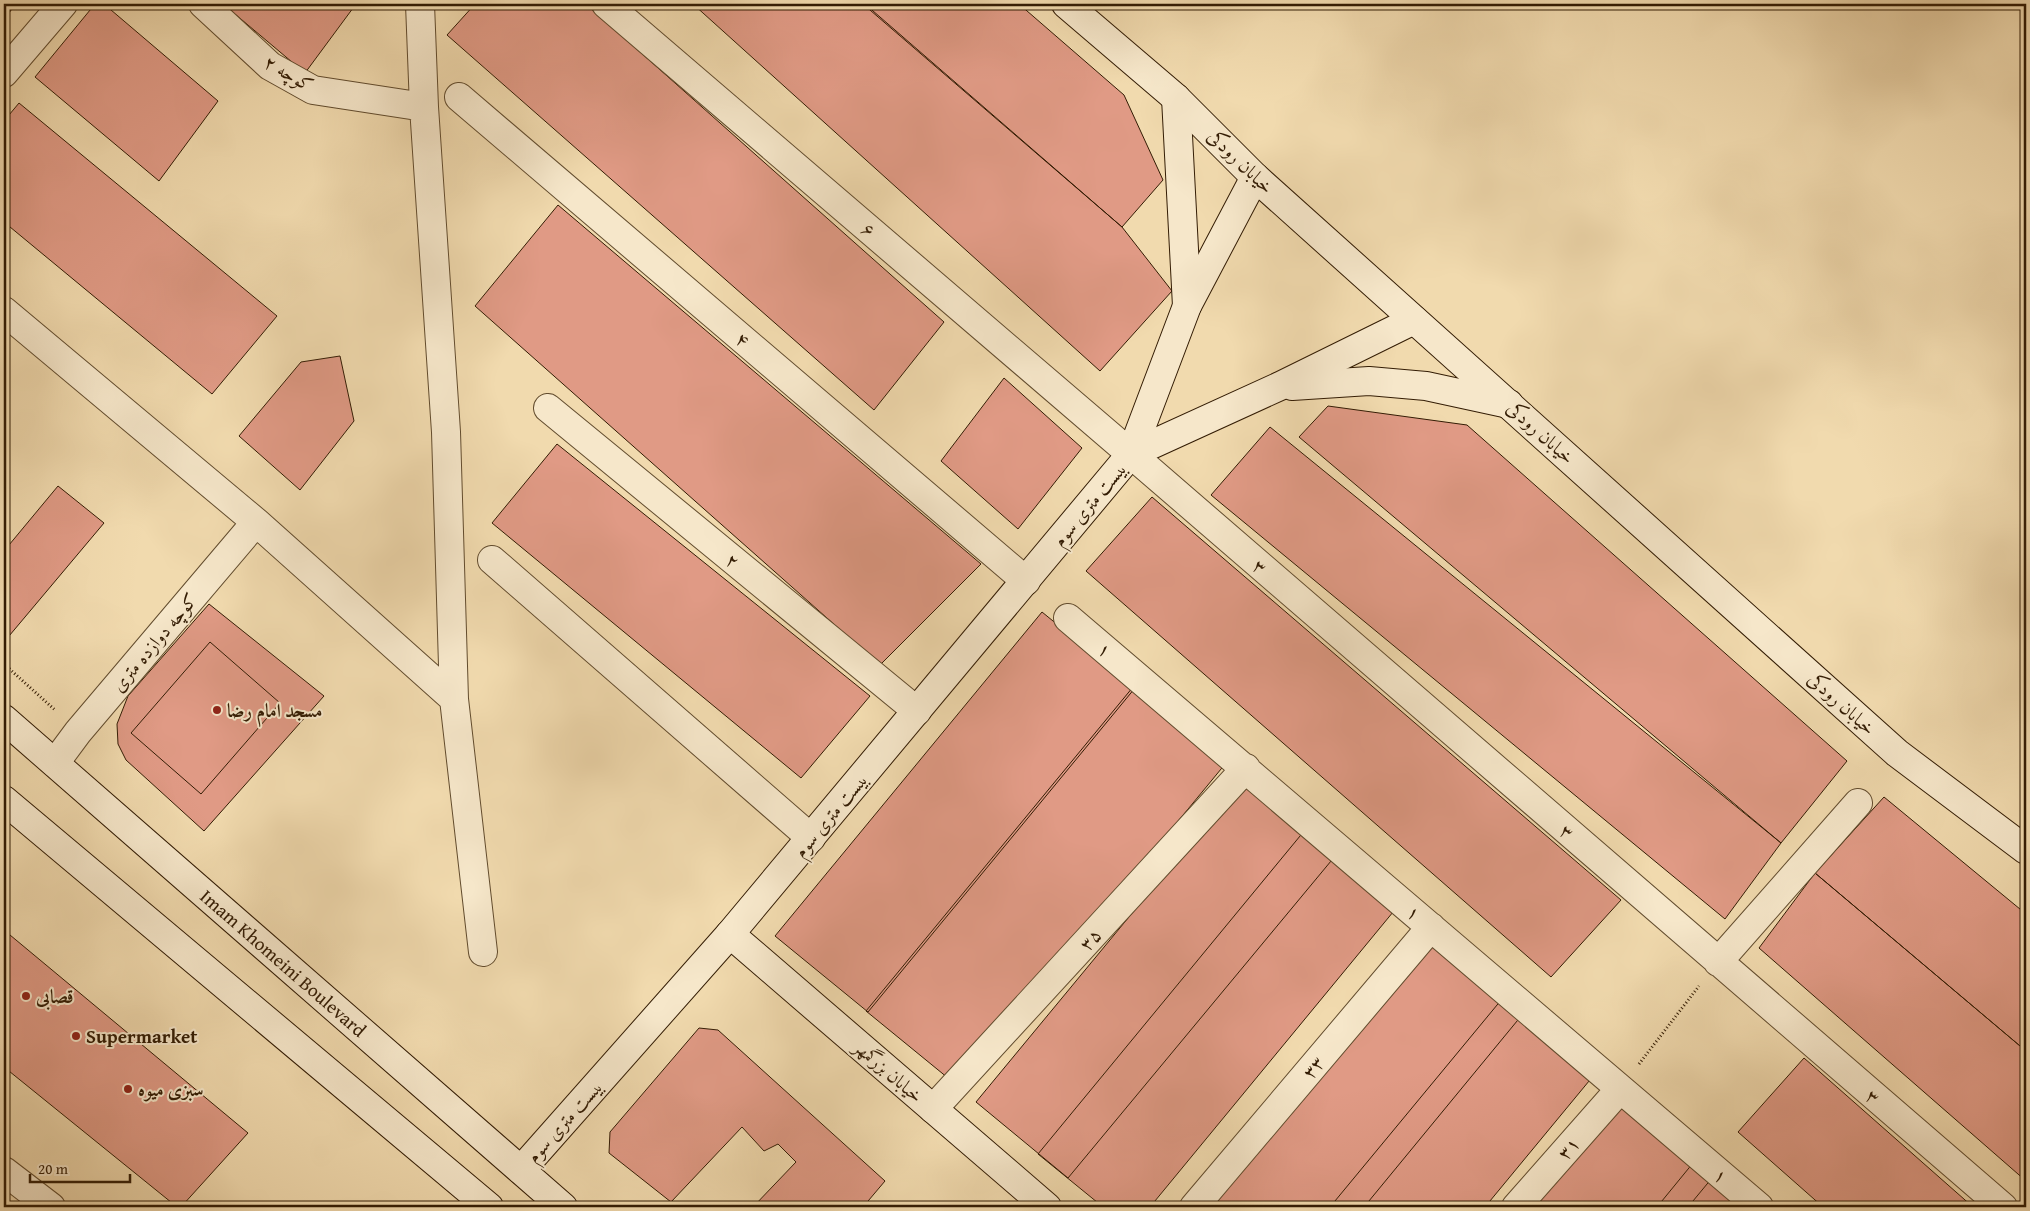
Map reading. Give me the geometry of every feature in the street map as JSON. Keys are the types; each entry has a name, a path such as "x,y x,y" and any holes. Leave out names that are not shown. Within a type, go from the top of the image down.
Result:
{"street":[{"path":"4,73 63,4"},
{"name":"کوچه ۲","path":"203,4 270,66 313,90 424,107"},
{"path":"420,4 424,107 446,432 454,699 483,952"},
{"name":"۶","path":"606,4 1131,454"},
{"name":"خیابان رودکی","path":"1066,4 1176,98 1255,177 1897,753 2026,850"},
{"name":"۴","path":"459,97 1026,581"},
{"path":"1176,98 1187,306"},
{"name":"بیست متری سوم","path":"521,1170 730,934 1131,454 1187,306 1255,177"},
{"path":"4,311 256,522 454,699"},
{"name":"بیست متری سوم","path":"1131,454 1280,386 1414,320"},
{"path":"1280,386 1369,382 1426,386 1510,404"},
{"name":"۲","path":"548,408 917,711"},
{"name":"۳","path":"1131,454 2003,1207"},
{"name":"کوچه دوازده متری","path":"55,763 78,732 256,522"},
{"path":"492,560 811,838"},
{"name":"۱","path":"1068,618 1759,1207"},
{"name":"Imam Khomeini Boulevard","path":"4,719 563,1207"},
{"name":"۳۵","path":"933,1109 1246,768"},
{"path":"4,800 489,1207"},
{"path":"1718,962 1858,803"},
{"name":"۳۳","path":"1194,1207 1431,927"},
{"name":"خیابان بزرگمهر","path":"730,934 1047,1207"},
{"name":"۳۱","path":"1516,1207 1620,1089"},
{"path":"4,1171 51,1207"}],"path":[{"path":"4,664 78,732"},
{"path":"1620,1089 1718,962"}],"building":[{"path":"4,4 16,4 4,19"},
{"path":"95,4 104,4 218,101 159,181 35,77"},
{"path":"223,4 356,4 305,73"},
{"path":"475,4 586,4 944,322 874,410 447,35"},
{"path":"693,4 865,4 1122,227 1172,291 1100,371"},
{"path":"863,4 1019,4 1124,95 1163,180 1122,227"},
{"path":"19,103 277,316 212,394 4,222 4,121"},
{"path":"558,205 981,564 880,665 475,306"},
{"path":"340,356 354,421 300,490 239,436 301,362"},
{"path":"1004,378 1082,448 1018,529 941,461"},
{"path":"1328,406 1467,425 1847,761 1781,843 1299,437"},
{"path":"1270,427 1781,843 1725,919 1211,495"},
{"path":"557,444 870,696 801,778 492,523"},
{"path":"58,486 104,523 4,642 4,551"},
{"path":"1152,497 1621,900 1551,977 1086,571"},
{"name":"مسجد امام رضا","path":"209,604 324,696 204,831 126,760 118,744 117,724 128,696"},
{"path":"1042,612 1135,688 868,1012 775,936"},
{"path":"210,642 280,703 201,794 131,733"},
{"path":"1133,687 1226,763 959,1087 866,1011"},
{"path":"1243,779 1336,855 1068,1178 976,1102"},
{"path":"1884,797 2026,914 2026,1051 1815,873"},
{"path":"1305,830 1398,906 1150,1207 1103,1207 1038,1154"},
{"path":"1815,873 2026,1051 2026,1181 1759,948"},
{"path":"4,930 248,1133 181,1207 177,1207 4,1067"},
{"path":"1429,940 1522,1015 1364,1207 1209,1207"},
{"path":"1502,999 1594,1075 1485,1207 1330,1207"},
{"path":"699,1028 718,1030 885,1181 863,1207 753,1207 796,1162 778,1144 764,1151 742,1127 671,1202 609,1153 610,1132"},
{"path":"1804,1058 1973,1207 1823,1207 1738,1132"},
{"path":"1625,1096 1717,1172 1688,1207 1533,1207"},
{"path":"1693,1163 1747,1207 1657,1207"}],"place":[{"name":"مسجد امام رضا","path":"217,710"},
{"name":"قصابی","path":"26,996"},
{"name":"Supermarket","path":"76,1036"},
{"name":"سبزی میوه","path":"128,1089"}]}
